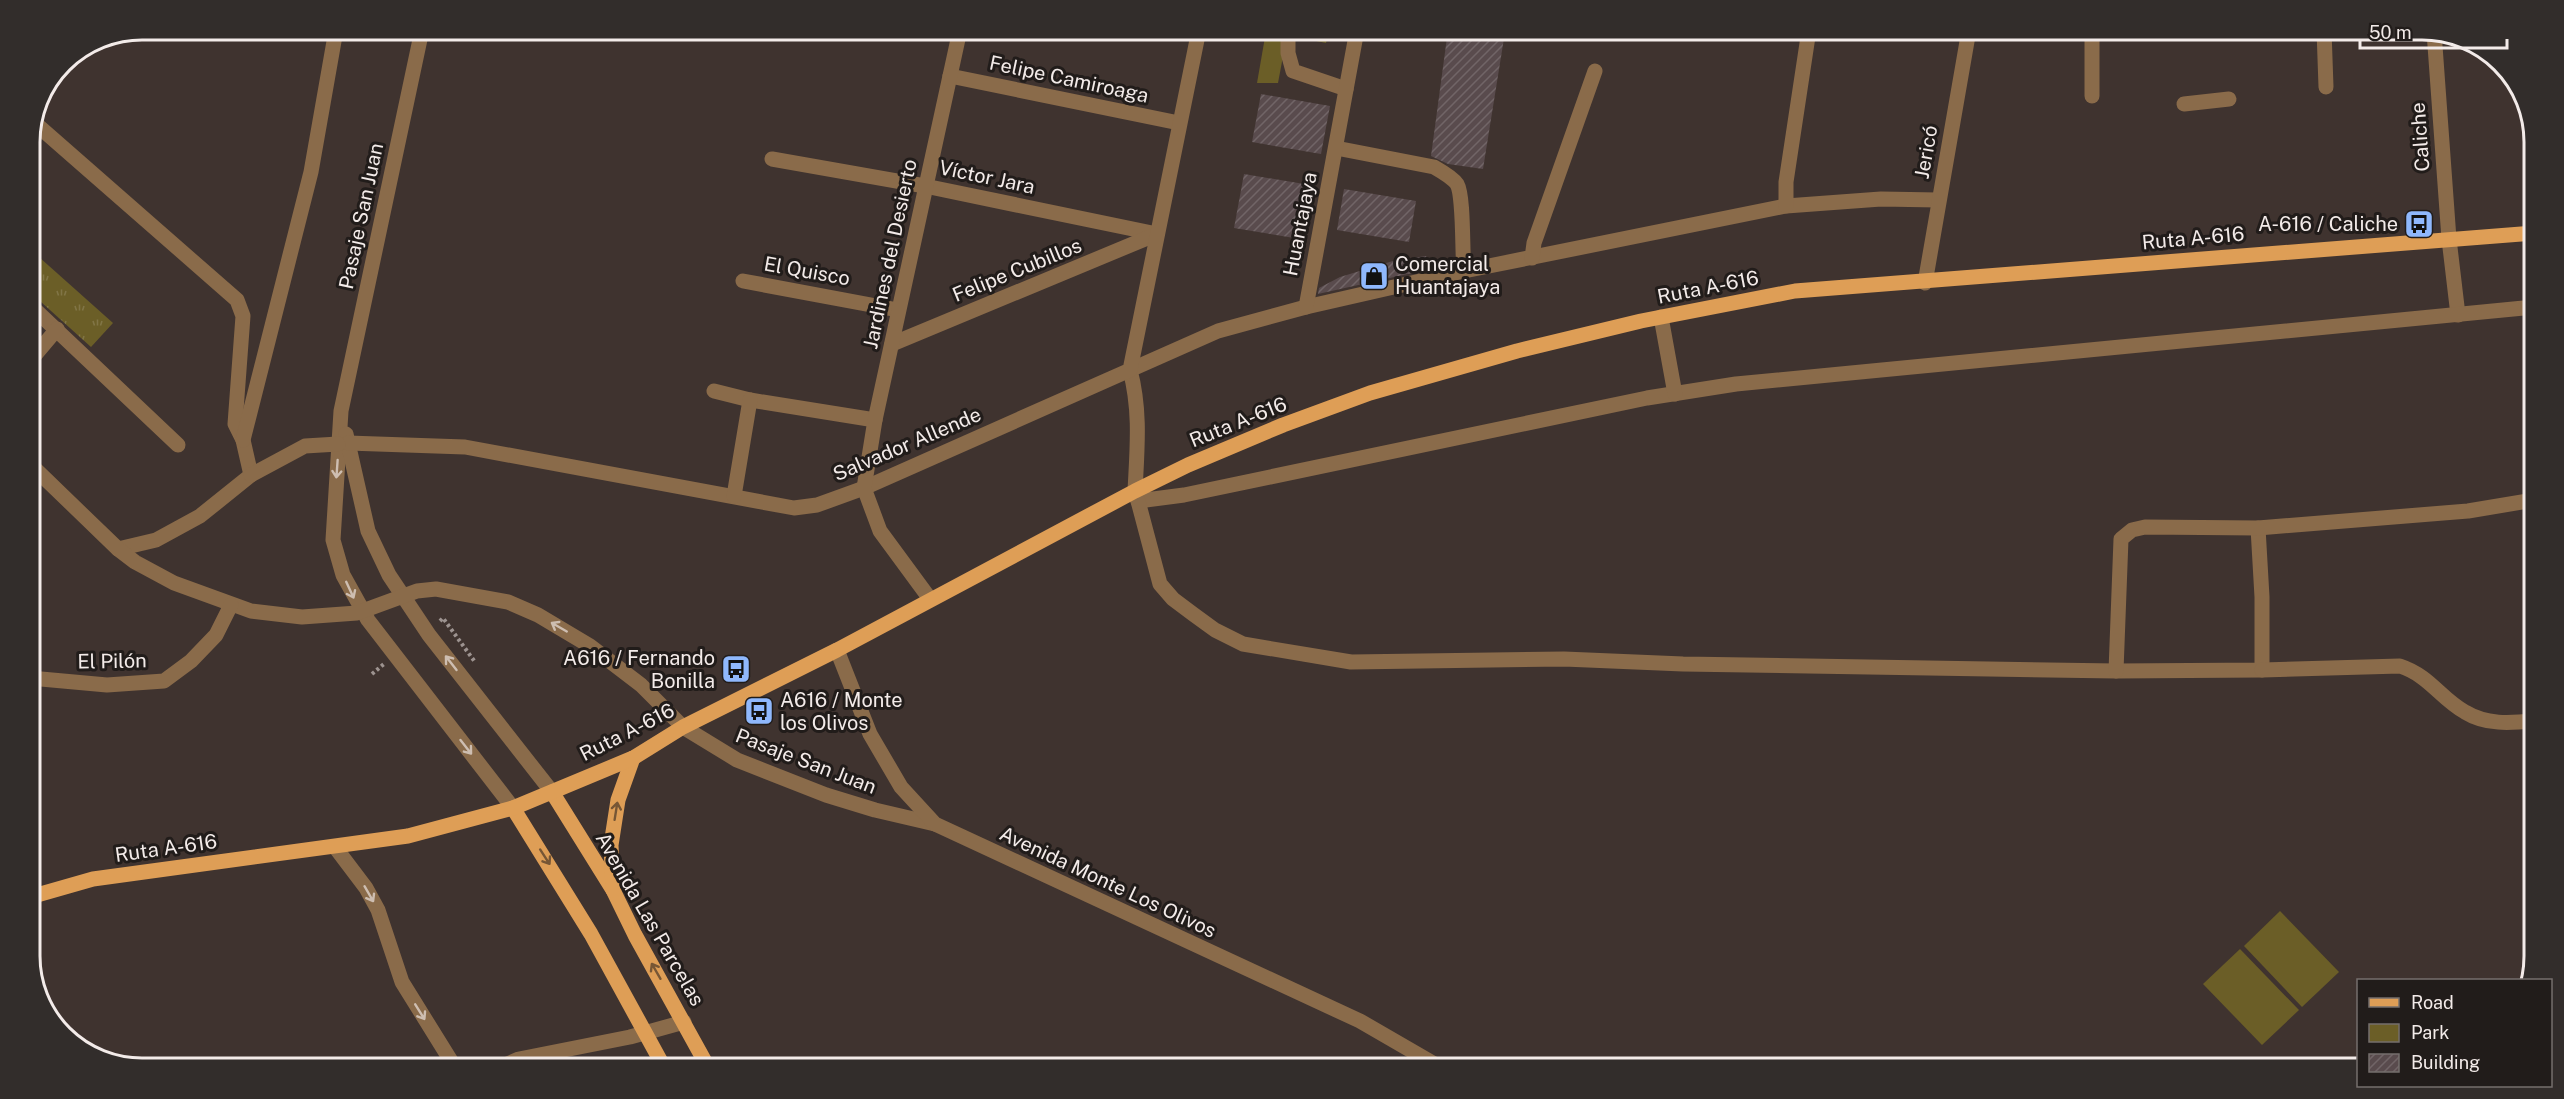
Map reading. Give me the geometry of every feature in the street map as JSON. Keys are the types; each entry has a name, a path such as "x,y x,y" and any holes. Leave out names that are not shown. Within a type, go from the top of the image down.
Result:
{"main road":[{"name":"Ruta A-616","path":"41,894 93,879 408,836 513,808 633,758 683,727 837,650 930,599 1136,496 1188,465 1284,425 1370,393 1517,351 1661,317 1795,291 1925,283 2523,234"},
{"path":"613,890 611,844 614,822 618,800 633,758"},
{"name":"Avenida Las Parcelas","path":"552,792 613,890 635,935 703,1058"},
{"path":"513,808 591,933 660,1058"}],"street":[{"path":"243,440 311,172 334,40"},
{"name":"Pasaje San Juan","path":"420,40 340,411 343,443 368,531 389,575 429,635 552,792"},
{"name":"Jardines del Desierto","path":"864,488 875,420 898,310 958,40"},
{"path":"1196,40 1130,370 1136,393 1139,421 1136,496 1160,584 1192,614 1215,630 1243,644 1351,662 1564,659 1683,664 2115,671 2400,666 2417,672 2464,711 2475,717 2505,723 2524,722"},
{"path":"1288,40 1288,53 1293,71 1346,88"},
{"name":"Huantajaya","path":"1306,307 1355,40"},
{"path":"1786,206 1786,182 1807,40"},
{"name":"Jericó","path":"1925,283 1967,40"},
{"path":"2092,40 2092,96"},
{"path":"2324,40 2326,87"},
{"name":"Caliche","path":"2435,41 2448,239 2458,315"},
{"path":"1532,258 1544,213 1595,71"},
{"name":"Felipe Camiroaga","path":"950,76 1179,123"},
{"path":"2184,104 2229,99"},
{"path":"42,129 237,300 243,316 235,424 243,440 251,475"},
{"path":"1336,148 1434,167 1457,184 1460,196 1464,271"},
{"name":"Víctor Jara","path":"772,159 925,186 1157,234"},
{"path":"1130,370 1218,331 1306,307 1464,271 1786,206 1881,199 1938,200"},
{"name":"Felipe Cubillos","path":"892,344 1157,234"},
{"name":"El Quisco","path":"743,281 898,310"},
{"path":"1136,496 1184,495 1675,394 1748,383 2523,308"},
{"path":"41,315 178,445"},
{"path":"1661,317 1675,394"},
{"path":"41,348 57,329"},
{"name":"Salvador Allende","path":"118,549 156,540 200,516 251,475 305,446 343,443 465,447 794,508 806,507 864,488 1130,370"},
{"path":"714,391 750,400 875,420"},
{"path":"734,496 750,400"},
{"name":"Pasaje San Juan","path":"343,443 332,535 343,575 362,612 513,808"},
{"name":"Pasaje San Juan","path":"41,475 118,549 135,562 174,583 251,611 302,617 362,612 417,591 436,589 508,602 538,615 590,646 633,678 683,727 737,760 826,795 874,810 935,824"},
{"path":"864,488 880,531 930,599"},
{"path":"2115,671 2121,539 2132,530 2145,527 2258,528 2468,511 2523,502"},
{"path":"2258,528 2262,597 2262,670"},
{"name":"El Pilón","path":"41,679 106,685 164,681 191,662 216,634 231,605"},
{"name":"Avenida Monte Los Olivos","path":"837,650 875,743 901,788 935,824 1360,1022 1424,1058"},
{"path":"335,846 366,888 378,910 402,982 449,1058"},
{"path":"524,1058 647,1033 684,1022"}],"green space":[{"path":"1264,40 1286,40 1278,83 1257,83"},
{"path":"1311,40 1327,40 1326,43"},
{"path":"41,259 113,323 91,347 41,302"},
{"path":"2280,911 2339,972 2302,1007 2244,946"},
{"path":"2240,949 2299,1010 2262,1045 2203,984"}],"building":[{"path":"1447,40 1504,40 1483,169 1448,164 1431,156"},
{"path":"1261,94 1330,106 1321,154 1252,142"},
{"path":"1244,174 1310,185 1300,239 1234,228"},
{"path":"1344,189 1416,201 1409,242 1337,230"},
{"name":"Comercial Huantajaya","path":"1426,256 1430,269 1318,294 1319,288 1340,277 1406,257 1406,259"}],"place":[{"name":"A-616 / Caliche","path":"2419,224"},
{"name":"Comercial Huantajaya","path":"1374,276"},
{"name":"A616 / Fernando Bonilla","path":"736,669"},
{"name":"A616 / Monte los Olivos","path":"759,711"}]}
